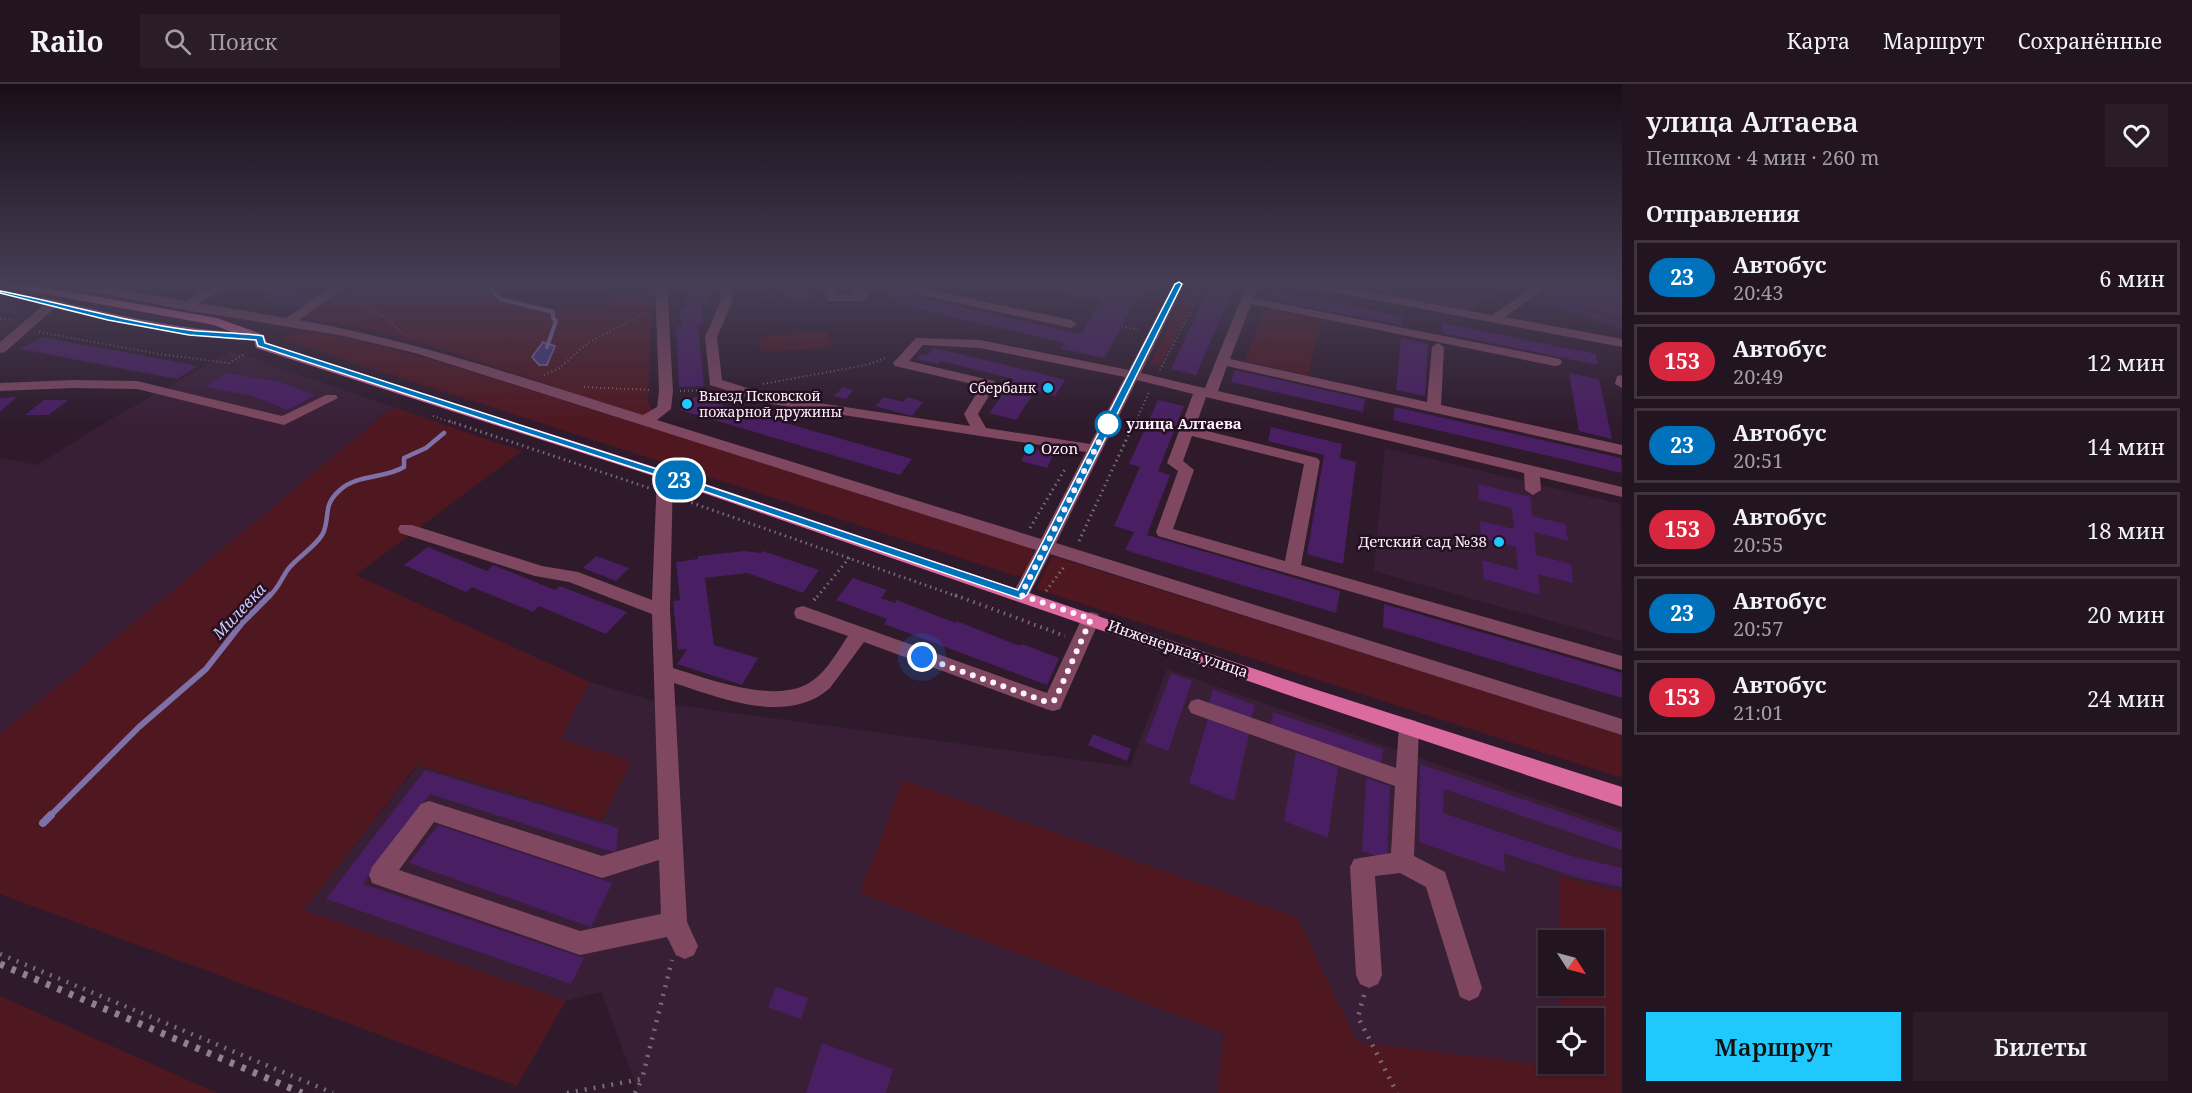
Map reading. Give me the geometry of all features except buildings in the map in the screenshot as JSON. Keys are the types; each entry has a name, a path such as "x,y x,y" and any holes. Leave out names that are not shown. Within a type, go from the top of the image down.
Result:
{"main road":[{"name":"Инженерная улица","path":"184,331 260,341"},
{"path":"189,332 196,331"},
{"name":"Инженерная улица","path":"238,331 665,484 1030,598 1622,797"}],"street":[{"path":"0,349 21,331"},
{"path":"339,331 419,350 646,420 1046,548 1622,727"},
{"path":"646,420 664,409 666,391 663,331"},
{"path":"714,331 711,337 715,382 735,389 771,400 1095,449"},
{"path":"1030,598 1046,548 1155,331"},
{"path":"1235,331 1223,361 1187,430 1175,464 1186,470 1164,532 1622,663"},
{"path":"1401,331 1555,362"},
{"path":"1562,331 1622,343"},
{"path":"981,432 970,414 990,384 900,363 920,340 980,344 1132,375 1622,492"},
{"path":"1434,408 1438,347"},
{"path":"1223,361 1622,450"},
{"path":"1622,379 1622,384"},
{"path":"0,387 72,384 137,385 284,422 332,398"},
{"path":"1187,430 1312,461 1292,569"},
{"path":"1532,470 1533,490"},
{"path":"665,484 661,610 674,924 685,946"},
{"path":"406,529 541,572 572,576 661,610"},
{"path":"803,613 1047,702 1053,702 1091,619"},
{"path":"665,673 748,697 778,698 799,695 814,690 823,683 860,634"},
{"path":"1198,707 1406,781"},
{"path":"1402,862 1409,727"},
{"path":"672,845 602,867 429,811 381,875 580,943 674,924"},
{"path":"1369,975 1362,867 1402,862 1436,880 1470,988"}],"path":[{"path":"34,331 159,354 229,363 260,341"},
{"path":"400,331 403,334"},
{"path":"538,376 558,369 589,342 611,331"},
{"path":"1030,598 1072,556 1180,331"},
{"path":"577,386 666,391 735,389 866,365 913,349"},
{"path":"427,414 665,484 851,557 1029,621 1080,642"},
{"path":"1028,532 1079,447"},
{"path":"803,613 851,557"},
{"path":"635,1093 642,1079 656,1030 670,962 685,946"},
{"path":"0,954 333,1093"},
{"path":"1369,975 1358,1017 1397,1093"},
{"path":"567,1093 642,1079"}],"shaded area":[{"path":"0,331 11,331 0,342"},
{"path":"301,331 343,337 427,358 1029,546 1039,557 1028,575 1016,576 280,339"},
{"path":"376,331 651,331 648,402 657,421 457,354"},
{"path":"824,331 828,333 832,344 829,348 766,352 761,351 758,340 764,336"},
{"path":"1166,331 1179,331 1160,367 1150,363"},
{"path":"1256,331 1319,331 1308,375 1245,361"},
{"path":"543,342 555,346 547,365 539,365 532,357"},
{"path":"231,351 393,407 0,734 0,458 37,465 108,421"},
{"path":"393,407 522,451 356,575 590,682 560,739 631,761 602,820 417,765 304,910 566,1001 517,1086 0,894 0,734"},
{"name":"Детский сад №38","path":"1385,448 1620,504 1622,641 1374,571"},
{"path":"1052,556 1622,734 1622,778 1036,589"},
{"path":"1167,669 1622,829 1622,892 1559,876 1559,930 1538,930 1538,996 1560,996 1561,1008 1538,1008 1538,1064 1357,1042 1297,917 860,893 1224,1033 1217,1093 639,1093 601,992 566,1001 303,911 418,765 602,820 560,739 590,682 661,703 1130,767"},
{"path":"903,780 1297,917 1357,1042 1538,1064 1538,1074 1604,1074 1604,1008 1561,1008 1560,996 1604,996 1604,930 1559,930 1559,876 1622,892 1622,1093 1217,1093 1224,1033 860,893"},
{"path":"0,996 217,1093 0,1093"}],"waterway":[{"name":"Милевка","path":"547,347 553,331"},
{"name":"Милевка","path":"43,823 139,727 206,669 242,623 275,590 289,568 322,536 329,505 340,490 355,481 404,467 404,458 426,448 444,433"}],"railway":[{"path":"0,964 302,1093"}],"bus line":[{"name":"23","path":"184,331 260,338 261,345 665,475 1021,595 1155,331"}],"place":[{"name":"Сбербанк","path":"1048,388"},
{"name":"Выезд Псковской пожарной дружины","path":"687,404"},
{"name":"улица Алтаева","path":"1108,424"},
{"name":"Ozon","path":"1029,449"},
{"name":"Детский сад №38","path":"1499,542"}],"route":[{"path":"922,657 1047,702 1055,700 1091,619 1021,595 1108,422 1108,424"}]}
